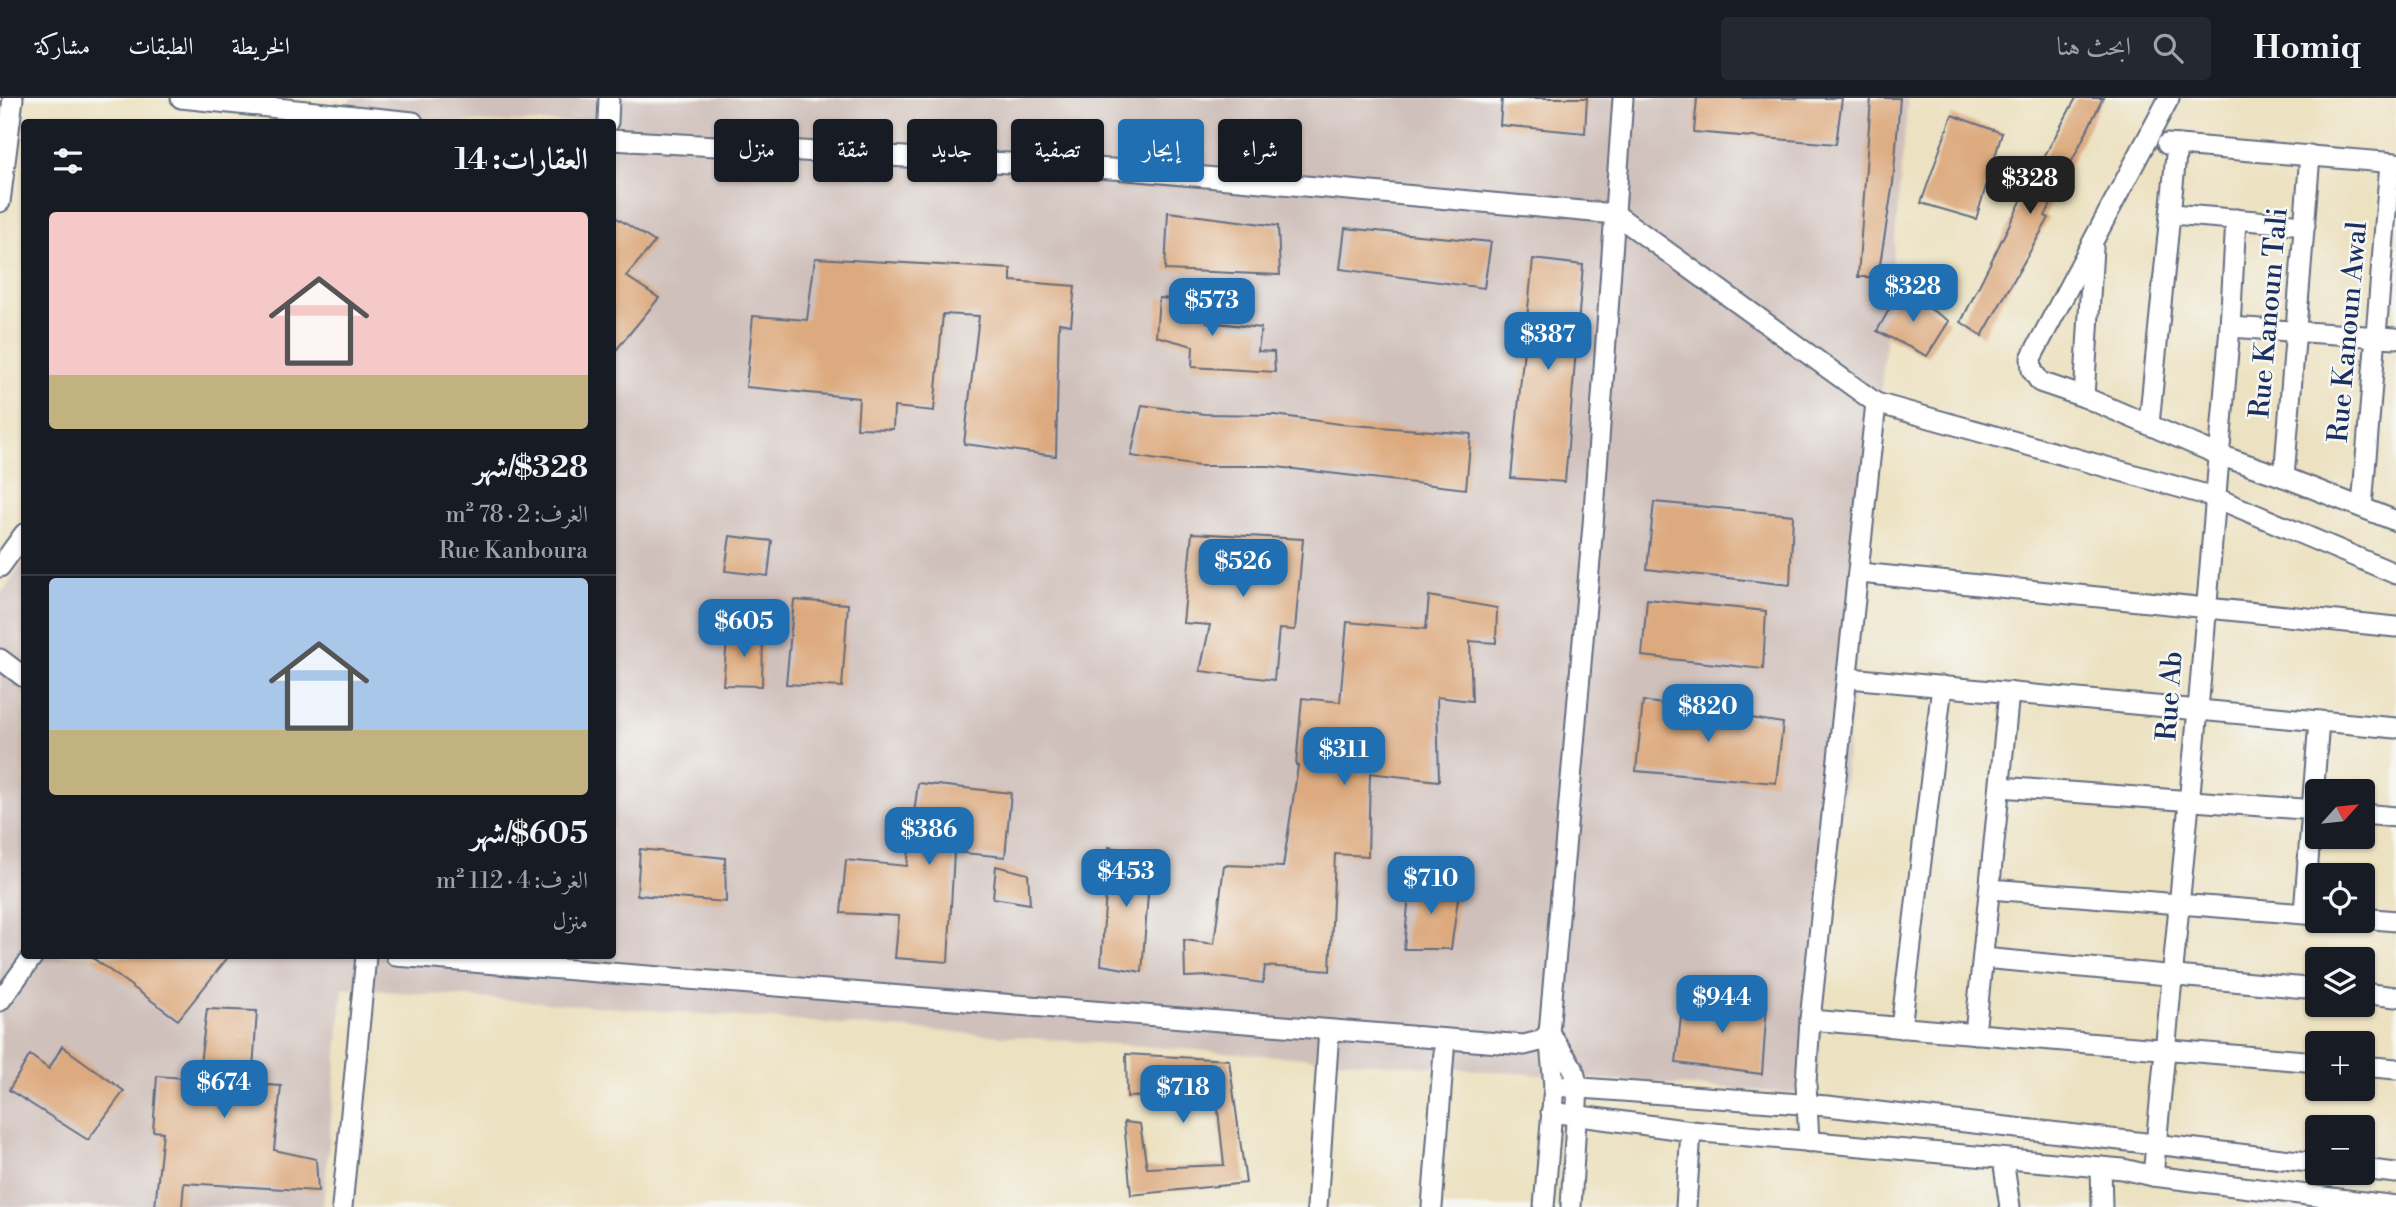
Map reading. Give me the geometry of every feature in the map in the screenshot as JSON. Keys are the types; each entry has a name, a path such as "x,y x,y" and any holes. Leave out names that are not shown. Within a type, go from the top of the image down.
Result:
{"street":[{"path":"0,202 13,98"},
{"path":"181,98 346,119"},
{"path":"608,119 609,98"},
{"path":"1544,1207 1554,1086 1549,1033 1593,525 1623,98"},
{"path":"2169,98 2031,358 2032,370 2040,382 2084,397 2219,455 2396,521"},
{"path":"619,140 1128,170 1615,214 1875,403 2214,497 2396,574"},
{"path":"2148,142 2393,163"},
{"path":"2149,424 2177,145"},
{"name":"Rue Kanoun Tali","path":"2284,477 2310,155"},
{"name":"Rue Kanoun Awal","path":"2362,507 2386,337 2393,163"},
{"path":"2172,214 2305,225"},
{"name":"Rue Ab","path":"2153,1176 2198,710 2204,607 2230,327 2236,219"},
{"path":"2084,397 2094,242"},
{"path":"2230,327 2297,329 2386,337"},
{"path":"1809,1142 1807,1105 1810,1020 1849,678 1875,403"},
{"path":"0,567 21,538"},
{"path":"1860,573 2396,627"},
{"path":"0,659 21,675"},
{"path":"1849,678 2396,728"},
{"path":"1901,1028 1942,686"},
{"path":"1975,1034 2009,692"},
{"path":"2316,779 2319,721"},
{"path":"2000,787 2305,809"},
{"path":"2375,815 2396,817"},
{"path":"1990,889 2305,914"},
{"path":"2375,919 2396,921"},
{"path":"1983,958 2305,988"},
{"path":"0,1001 31,959"},
{"path":"342,1207 366,959"},
{"path":"434,959 1524,1045 1541,1041 1549,1033"},
{"path":"2375,995 2396,997"},
{"path":"1810,1020 2305,1061"},
{"path":"1317,1207 1329,1030"},
{"path":"1549,1033 1573,1068 1578,1087 1571,1207"},
{"path":"1432,1207 1445,1039"},
{"path":"2375,1067 2396,1069"},
{"path":"1554,1086 1807,1105 2305,1162"},
{"path":"1552,1112 1691,1131 2101,1167 2153,1176 2396,1206"},
{"path":"1686,1207 1691,1131"},
{"path":"2003,1158 2010,1207"},
{"path":"2101,1167 2102,1207"},
{"path":"2375,1171 2396,1173"}],"shaded area":[{"path":"352,98 1908,98 1815,1095 343,988 323,1207 0,1207 0,596 21,565 21,959 616,959 616,119 336,119"}],"building":[{"path":"1502,98 1587,98 1585,133 1500,125"},
{"path":"1697,98 1842,98 1836,144 1694,132"},
{"path":"1871,98 1900,98 1893,183 1878,277 1858,277"},
{"path":"2076,98 2103,98 2045,216 2049,218 1982,336 1961,322 2031,181"},
{"path":"1952,115 2002,133 1976,219 1921,203"},
{"path":"1168,212 1278,226 1280,275 1165,270"},
{"path":"616,218 655,242 626,276 659,298 616,350"},
{"path":"1345,228 1491,242 1484,288 1340,269"},
{"path":"815,258 1011,269 1011,281 1075,286 1071,325 1059,323 1056,456 964,444 979,316 943,314 934,411 894,407 893,429 857,428 859,398 746,387 753,316 807,320"},
{"path":"1533,259 1583,265 1565,482 1511,478"},
{"path":"1900,290 1949,321 1927,356 1877,331"},
{"path":"1159,298 1212,302 1207,322 1261,328 1258,351 1274,352 1275,372 1192,367 1193,346 1156,336"},
{"path":"1142,405 1204,414 1275,415 1340,424 1471,434 1466,489 1268,466 1199,466 1131,456"},
{"path":"1654,502 1793,515 1790,585 1647,569"},
{"path":"1192,533 1303,539 1295,630 1279,629 1274,680 1200,671 1210,625 1183,623"},
{"path":"730,536 772,541 768,576 725,571"},
{"path":"1429,596 1497,608 1496,643 1470,641 1472,701 1437,697 1439,781 1370,773 1368,856 1335,854 1330,971 1265,966 1263,983 1210,976 1185,977 1184,940 1214,944 1224,865 1283,867 1298,766 1302,698 1340,702 1347,622 1426,629"},
{"path":"1647,599 1766,611 1763,669 1642,656"},
{"path":"794,600 848,604 842,687 786,684"},
{"path":"728,629 763,634 762,686 723,685"},
{"path":"1643,701 1783,723 1776,783 1636,771"},
{"path":"918,783 1011,793 1005,857 954,852 948,962 895,958 899,916 841,913 846,860 907,866"},
{"path":"1109,847 1151,855 1142,972 1101,965"},
{"path":"640,849 725,858 726,902 637,895"},
{"path":"996,866 1028,874 1030,904 993,898"},
{"path":"1410,883 1460,885 1451,949 1404,949"},
{"path":"94,959 227,959 178,1020"},
{"path":"1683,998 1767,1005 1762,1074 1676,1063"},
{"path":"207,1009 257,1011 252,1084 281,1086 274,1150 316,1159 318,1191 184,1183 182,1207 155,1207 163,1132 153,1131 157,1076 198,1079"},
{"path":"62,1046 124,1091 88,1140 9,1090 30,1055 49,1069"},
{"path":"1126,1054 1229,1060 1246,1183 1131,1195 1124,1122 1140,1124 1147,1168 1224,1165 1215,1082 1155,1080 1155,1096 1127,1097"}]}
